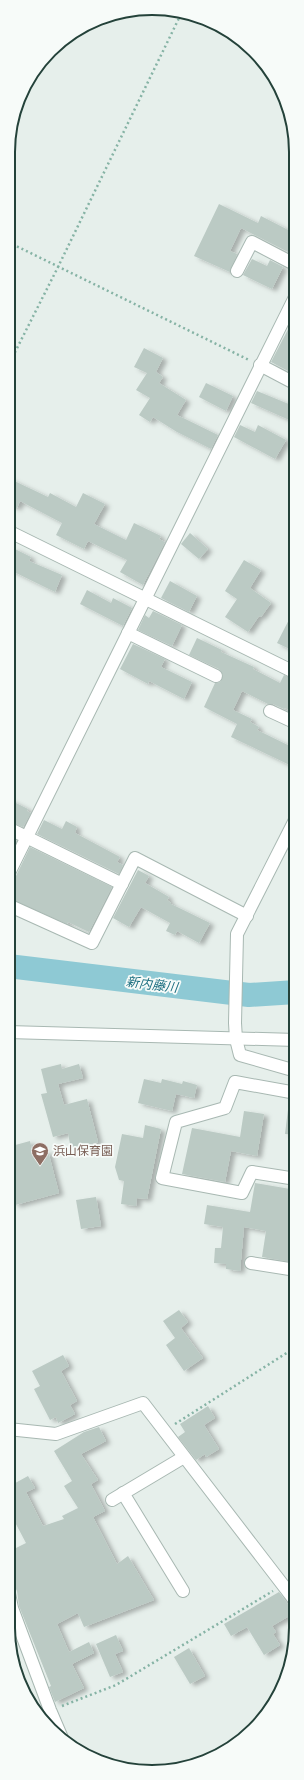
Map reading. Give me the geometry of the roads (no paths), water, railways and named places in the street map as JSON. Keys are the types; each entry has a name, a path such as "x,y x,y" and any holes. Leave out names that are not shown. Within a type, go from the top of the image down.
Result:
{"street":[{"path":"237,271 252,242 289,261"},
{"path":"15,860 289,309"},
{"path":"260,365 289,380"},
{"path":"15,535 289,670"},
{"path":"128,633 216,676"},
{"path":"270,710 289,720"},
{"path":"15,832 122,884"},
{"path":"289,832 237,934 235,1023 236,1039 240,1055 289,1069"},
{"path":"15,908 92,943 135,858 246,916"},
{"path":"15,1032 289,1040"},
{"path":"289,1092 235,1082 225,1108 176,1122 162,1178 242,1193 252,1172 289,1178"},
{"path":"251,1263 289,1269"},
{"path":"15,1430 56,1434 143,1403 289,1592"},
{"path":"112,1500 184,1456"},
{"path":"123,1493 183,1591"},
{"path":"15,1617 45,1712"}],"waterway":[{"name":"新内藤川","path":"15,967 249,995 289,992"}],"place":[{"name":"浜山保育園","path":"40,1166"}]}
